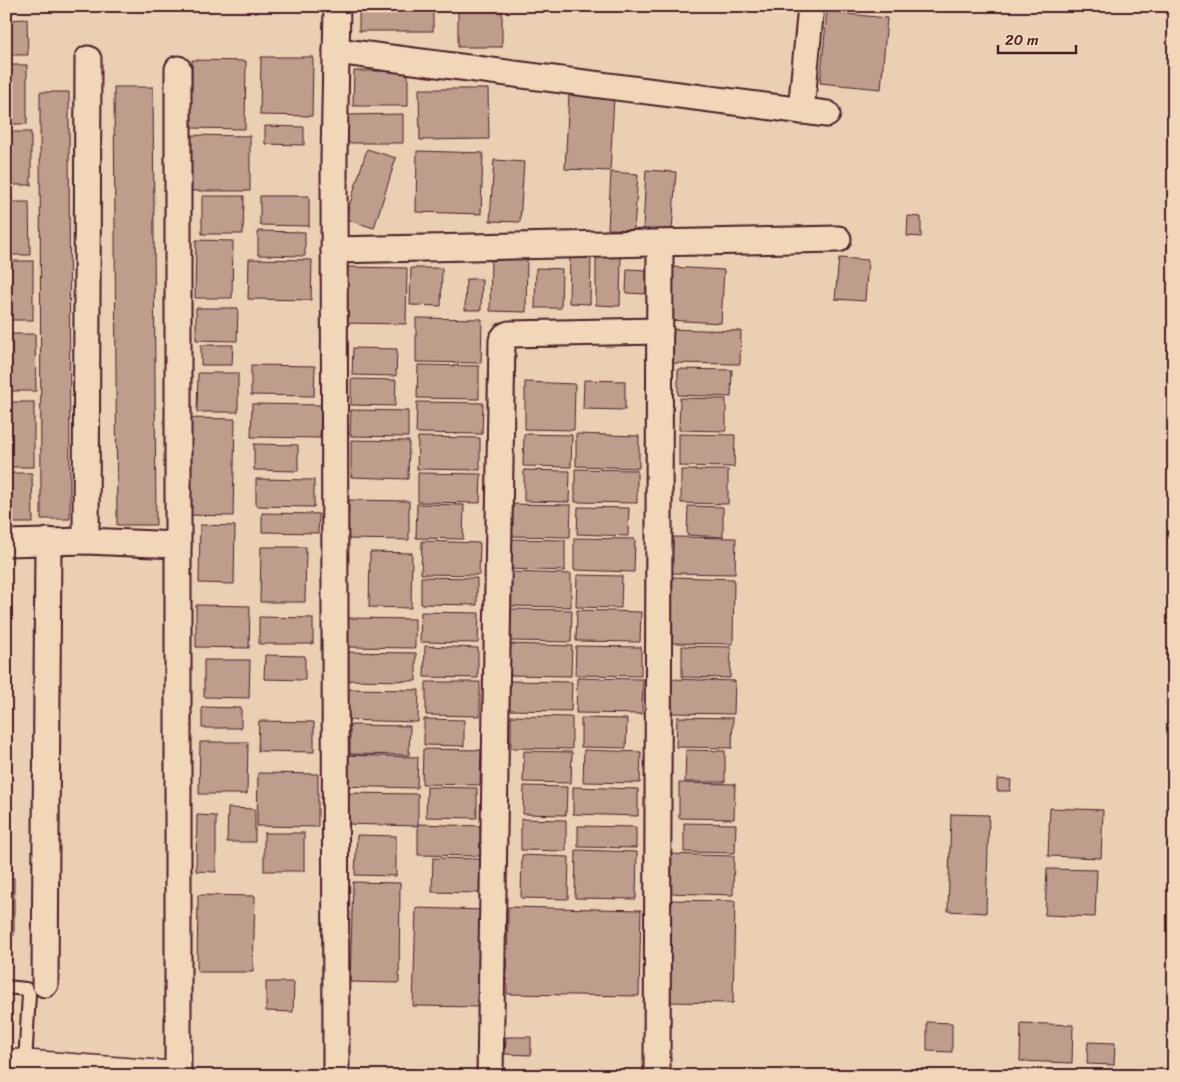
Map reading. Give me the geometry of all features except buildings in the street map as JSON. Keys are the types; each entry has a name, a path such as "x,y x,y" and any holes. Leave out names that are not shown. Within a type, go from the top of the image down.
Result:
{"street":[{"path":"336,1076 334,159 338,6"},
{"path":"802,111 811,6"},
{"path":"336,50 826,114"},
{"path":"86,541 88,59"},
{"path":"16,1064 178,1076 178,69"},
{"path":"334,250 838,239"},
{"path":"657,1076 660,243"},
{"path":"490,1076 502,340 509,334 660,331"},
{"path":"45,984 48,540"},
{"path":"6,543 48,540 178,545"}],"lane":[{"path":"6,987 26,988 29,994 16,1064"}]}
